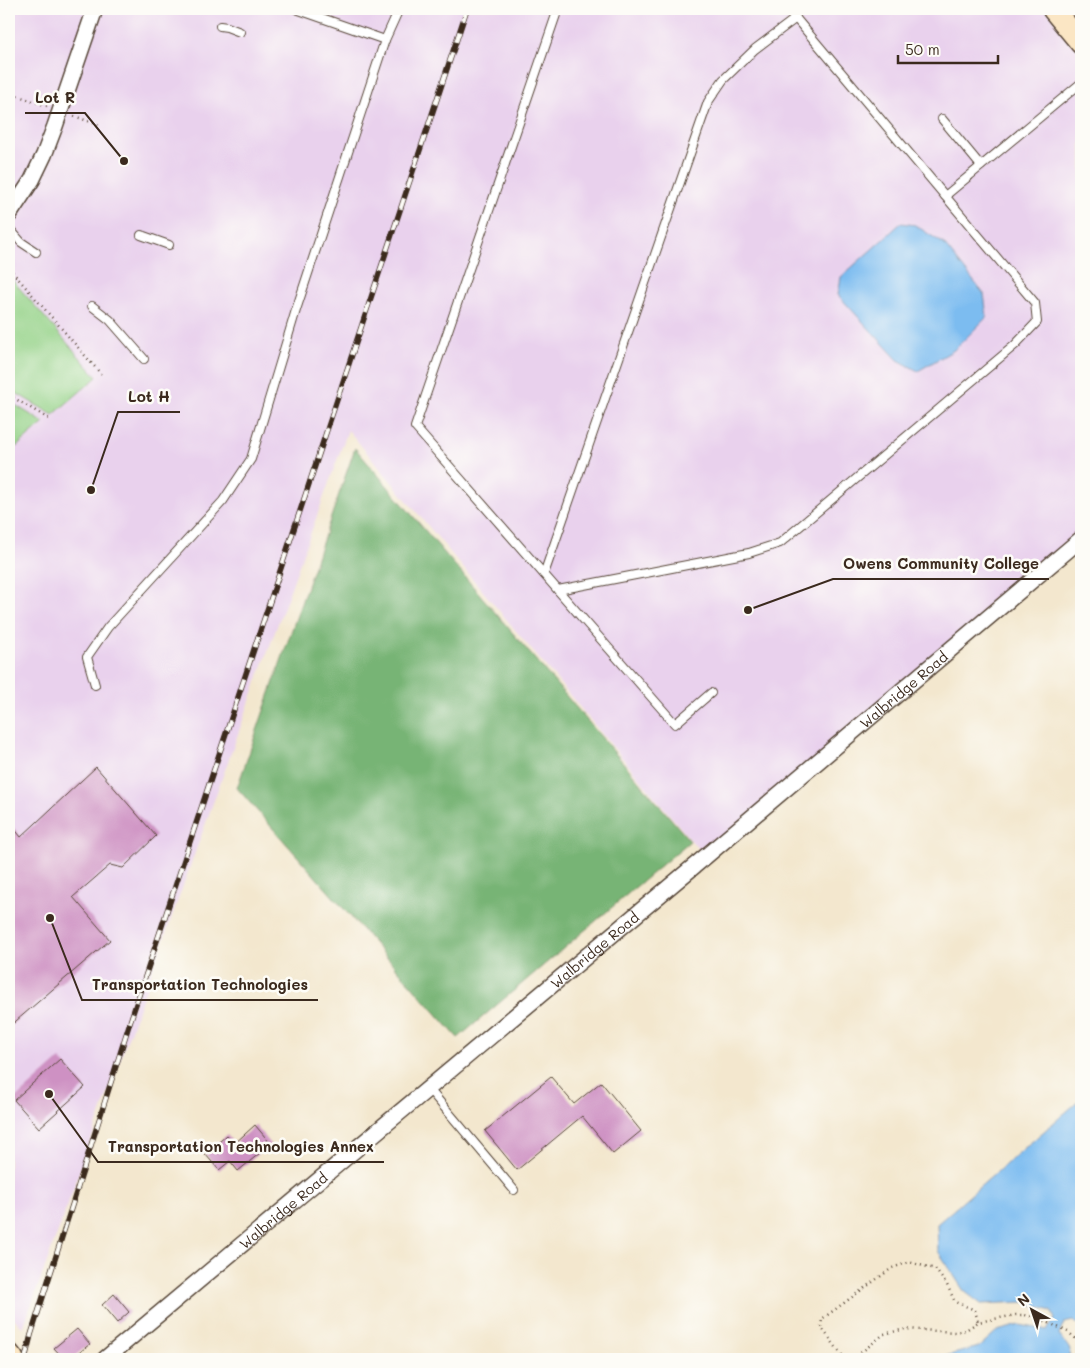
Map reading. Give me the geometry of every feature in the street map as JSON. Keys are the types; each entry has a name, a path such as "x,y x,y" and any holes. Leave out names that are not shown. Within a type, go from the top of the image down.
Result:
{"street":[{"path":"9,215 32,180 56,126 94,9"},
{"path":"1053,9 1081,43"},
{"name":"Walbridge Road","path":"105,1359 1081,539"},
{"path":"9,1354 13,1359"}],"lane":[{"path":"296,9 385,40"},
{"path":"95,685 87,658 108,627 224,500 251,459 296,310 385,40 399,9"},
{"path":"558,9 415,427 675,724 712,693"},
{"path":"558,590 749,553 780,543 1015,345 1037,322 1035,303 788,9"},
{"path":"544,574 708,102 723,80 755,49 796,18"},
{"path":"220,26 240,32"},
{"path":"945,196 1081,83"},
{"path":"942,119 981,166"},
{"path":"9,228 21,242 36,252"},
{"path":"141,235 170,245"},
{"path":"92,306 110,320 144,359"},
{"path":"428,1088 514,1190"}],"path":[{"path":"9,268 101,374"},
{"path":"9,395 49,419"},
{"path":"845,1359 821,1327 822,1319 892,1268 909,1262 935,1268 947,1285 955,1302 975,1310 978,1322"},
{"path":"853,1359 884,1334 905,1329 955,1332 966,1330 978,1322 1008,1316 1033,1316 1068,1332 1081,1343"}],"shaded area":[{"path":"9,9 1081,9 1081,539 705,857 348,430 23,1328 9,1313"}],"green space":[{"path":"9,276 97,377 53,415 9,389"},
{"path":"9,401 44,423 9,453"},
{"path":"355,448 690,841 458,1038 237,788"}],"water":[{"path":"901,223 915,225 944,244 984,294 987,317 954,350 918,371 898,360 838,295 841,277"},
{"path":"1081,1099 1081,1326 1073,1321 1064,1323 1059,1335 1070,1349 1069,1357 1066,1359 935,1359 979,1347 997,1331 1020,1325 1047,1330 1055,1319 1051,1311 1025,1302 981,1304 964,1291 938,1251 937,1224"}],"building":[{"path":"96,767 156,836 123,868 110,865 73,897 110,940 9,1027 9,822 21,837"},
{"path":"60,1059 85,1087 39,1128 14,1100"},
{"path":"551,1077 574,1104 601,1082 641,1131 613,1154 582,1116 517,1170 485,1131"},
{"path":"255,1125 271,1144 238,1171 230,1161 219,1170 205,1154 227,1135 234,1144"},
{"path":"114,1294 129,1312 117,1323 102,1305"},
{"path":"77,1329 90,1344 71,1359 64,1359 54,1348"}],"railway":[{"path":"25,1359 130,1022 467,9"}],"place":[{"name":"Lot R","path":"124,161"},
{"name":"Lot H","path":"91,490"},
{"name":"Owens Community College","path":"748,610"},
{"name":"Transportation Technologies","path":"50,918"},
{"name":"Transportation Technologies Annex","path":"49,1094"}]}
